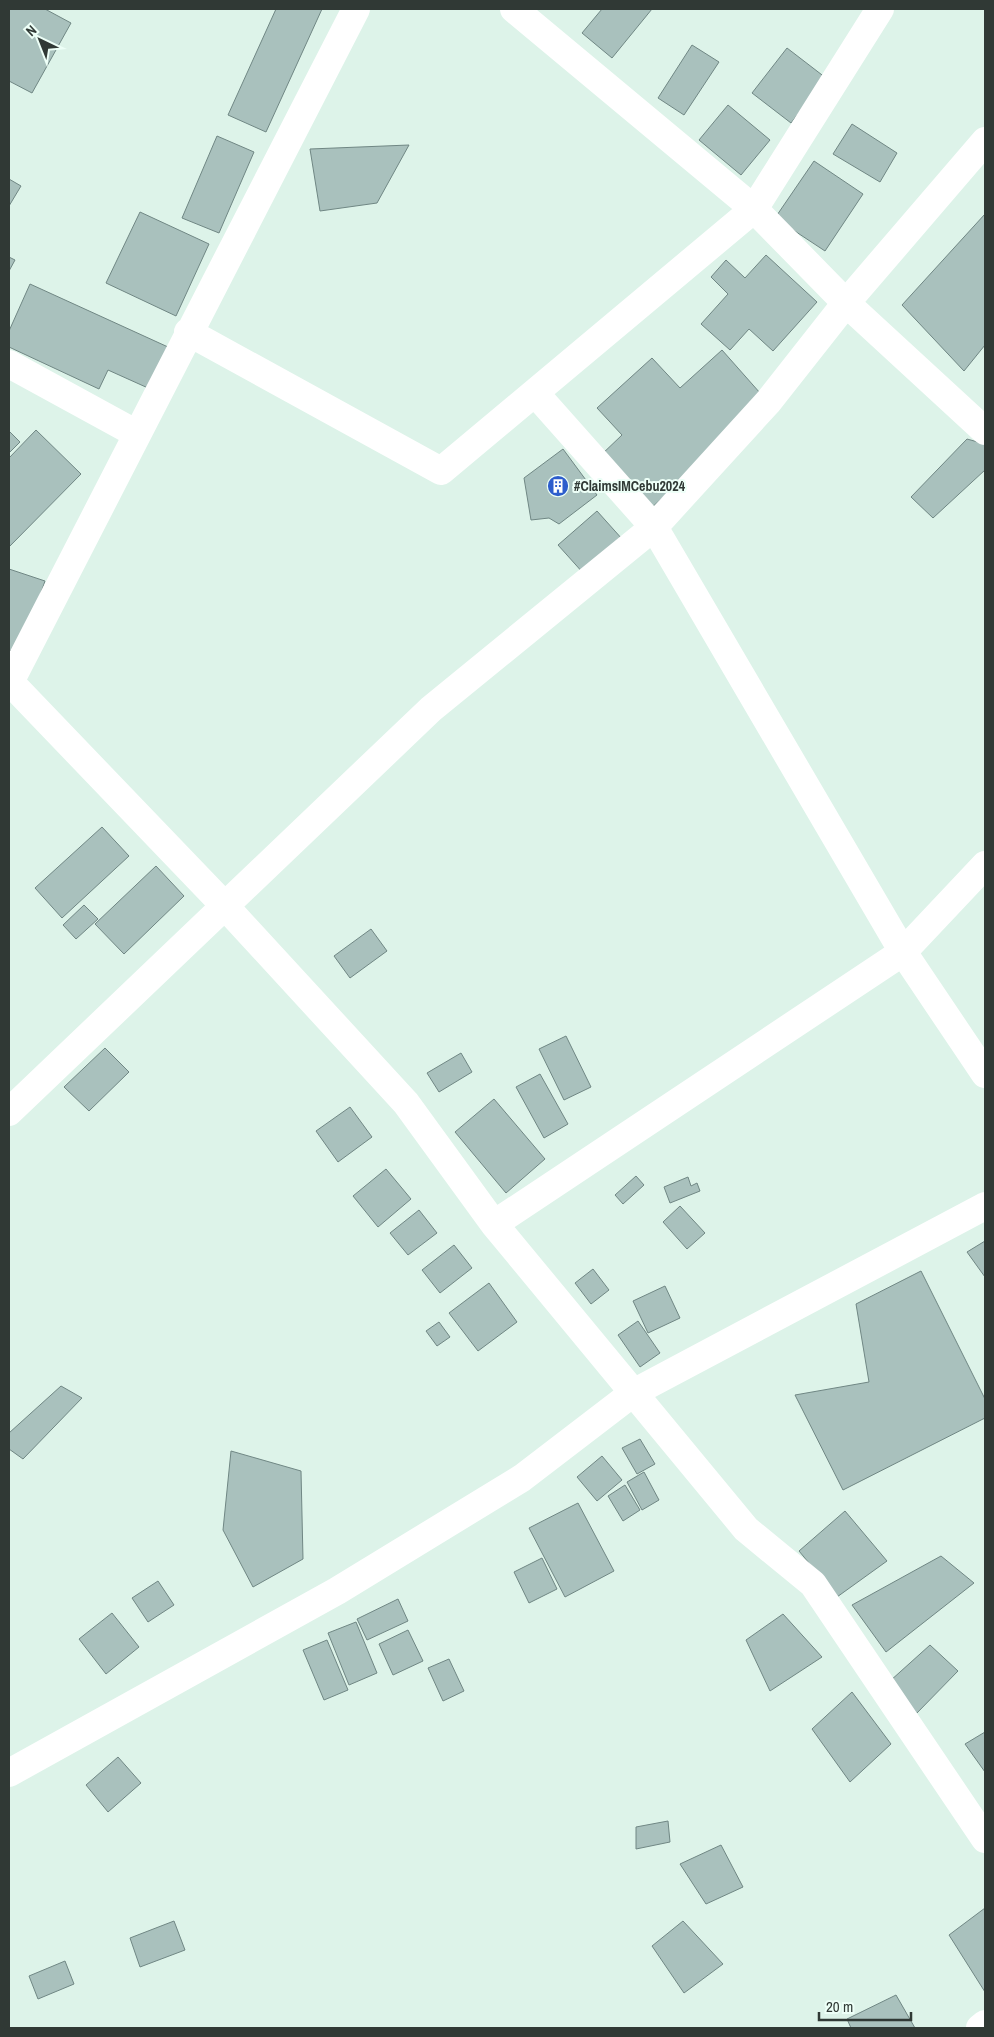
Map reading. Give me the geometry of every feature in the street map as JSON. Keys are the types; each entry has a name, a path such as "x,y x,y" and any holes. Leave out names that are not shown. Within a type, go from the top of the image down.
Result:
{"street":[{"path":"356,9 188,332 10,682 224,905 406,1103 494,1224 746,1529 813,1584 985,1839"},
{"path":"514,9 754,210 846,303 985,431"},
{"path":"188,332 441,471 754,210 880,9"},
{"path":"9,1112 431,709 654,527 768,402 846,303 985,141"},
{"path":"9,364 137,434"},
{"path":"535,393 654,527 903,952 985,1074"},
{"path":"494,1224 903,952 985,864"},
{"path":"9,1773 337,1591 522,1478 633,1393 985,1206"},
{"path":"980,2028 985,2024"}],"building":[{"path":"9,9 45,9 71,23 32,93 9,81"},
{"path":"276,9 322,9 266,132 228,115"},
{"path":"602,9 652,9 612,58 582,33"},
{"path":"692,45 719,62 684,115 658,98"},
{"path":"787,48 826,78 791,123 752,93"},
{"path":"728,105 770,140 741,175 699,140"},
{"path":"852,124 897,153 880,182 833,154"},
{"path":"217,136 254,152 219,233 182,218"},
{"path":"409,145 377,203 320,211 310,149"},
{"path":"814,161 863,194 825,251 775,218"},
{"path":"9,179 21,186 9,206"},
{"path":"140,212 209,244 176,316 106,283"},
{"path":"985,214 985,345 964,371 902,305"},
{"path":"766,255 817,302 773,351 749,329 730,350 701,324 728,294 711,277 726,260 745,278"},
{"path":"9,257 15,260 9,271"},
{"path":"30,284 168,347 148,388 108,370 99,389 9,347 9,331"},
{"path":"722,350 768,402 649,510 600,456 622,435 597,408 652,358 680,388"},
{"path":"36,430 81,474 9,547 9,458"},
{"path":"9,431 20,442 9,453"},
{"path":"967,439 985,444 985,470 933,518 911,497"},
{"name":"#ClaimsIMCebu2024","path":"563,449 597,495 559,524 549,518 531,520 524,478"},
{"path":"597,511 623,540 584,574 558,545"},
{"path":"9,569 45,581 20,654 9,650"},
{"path":"102,827 129,856 62,918 35,888"},
{"path":"156,866 184,896 124,954 95,924"},
{"path":"84,905 98,919 76,939 63,925"},
{"path":"371,929 387,951 350,978 334,956"},
{"path":"566,1036 591,1087 564,1100 539,1049"},
{"path":"105,1048 129,1072 89,1111 64,1087"},
{"path":"461,1053 472,1072 439,1092 427,1073"},
{"path":"540,1074 568,1124 544,1138 516,1087"},
{"path":"494,1099 545,1159 506,1193 455,1132"},
{"path":"350,1107 372,1137 338,1162 316,1131"},
{"path":"386,1169 411,1199 378,1227 353,1196"},
{"path":"636,1176 644,1185 623,1204 615,1195"},
{"path":"688,1177 691,1186 697,1183 700,1191 670,1203 664,1187"},
{"path":"680,1206 705,1233 687,1249 663,1222"},
{"path":"419,1210 437,1233 408,1255 390,1233"},
{"path":"985,1241 985,1277 967,1252"},
{"path":"454,1245 472,1268 440,1293 422,1270"},
{"path":"593,1269 609,1290 591,1304 575,1283"},
{"path":"921,1271 985,1399 985,1418 843,1490 795,1395 869,1382 856,1304"},
{"path":"489,1283 517,1322 478,1351 449,1313"},
{"path":"665,1286 680,1318 648,1333 633,1301"},
{"path":"638,1321 660,1353 640,1367 618,1335"},
{"path":"439,1322 450,1337 437,1346 426,1331"},
{"path":"61,1386 82,1398 23,1459 9,1449 9,1433"},
{"path":"640,1439 655,1464 637,1474 622,1448"},
{"path":"231,1451 301,1471 303,1559 253,1587 223,1530"},
{"path":"602,1456 622,1480 597,1501 577,1477"},
{"path":"644,1472 659,1500 642,1510 627,1482"},
{"path":"625,1485 640,1510 623,1521 608,1496"},
{"path":"578,1503 614,1571 565,1597 529,1528"},
{"path":"845,1511 887,1561 837,1597 799,1551"},
{"path":"941,1556 974,1583 886,1652 852,1605"},
{"path":"542,1558 557,1589 529,1603 514,1572"},
{"path":"158,1581 174,1605 148,1622 132,1598"},
{"path":"398,1599 408,1621 367,1640 357,1619"},
{"path":"112,1613 139,1647 106,1674 79,1639"},
{"path":"783,1614 822,1657 770,1691 746,1640"},
{"path":"356,1622 377,1673 349,1685 328,1633"},
{"path":"408,1630 423,1661 393,1675 379,1644"},
{"path":"327,1640 348,1690 324,1700 303,1650"},
{"path":"930,1645 958,1671 915,1715 890,1681"},
{"path":"449,1659 464,1691 443,1701 428,1668"},
{"path":"852,1692 891,1744 850,1782 812,1729"},
{"path":"985,1732 985,1772 965,1744"},
{"path":"118,1757 141,1783 108,1812 86,1785"},
{"path":"668,1821 670,1842 636,1849 636,1827"},
{"path":"721,1845 743,1887 706,1904 680,1864"},
{"path":"985,1908 985,1992 949,1935"},
{"path":"174,1921 185,1950 140,1967 130,1938"},
{"path":"683,1921 723,1964 684,1993 652,1946"},
{"path":"65,1961 74,1984 38,1999 29,1976"},
{"path":"896,1995 915,2028 851,2028 847,2019"}],"place":[{"name":"#ClaimsIMCebu2024","path":"558,486"}]}
